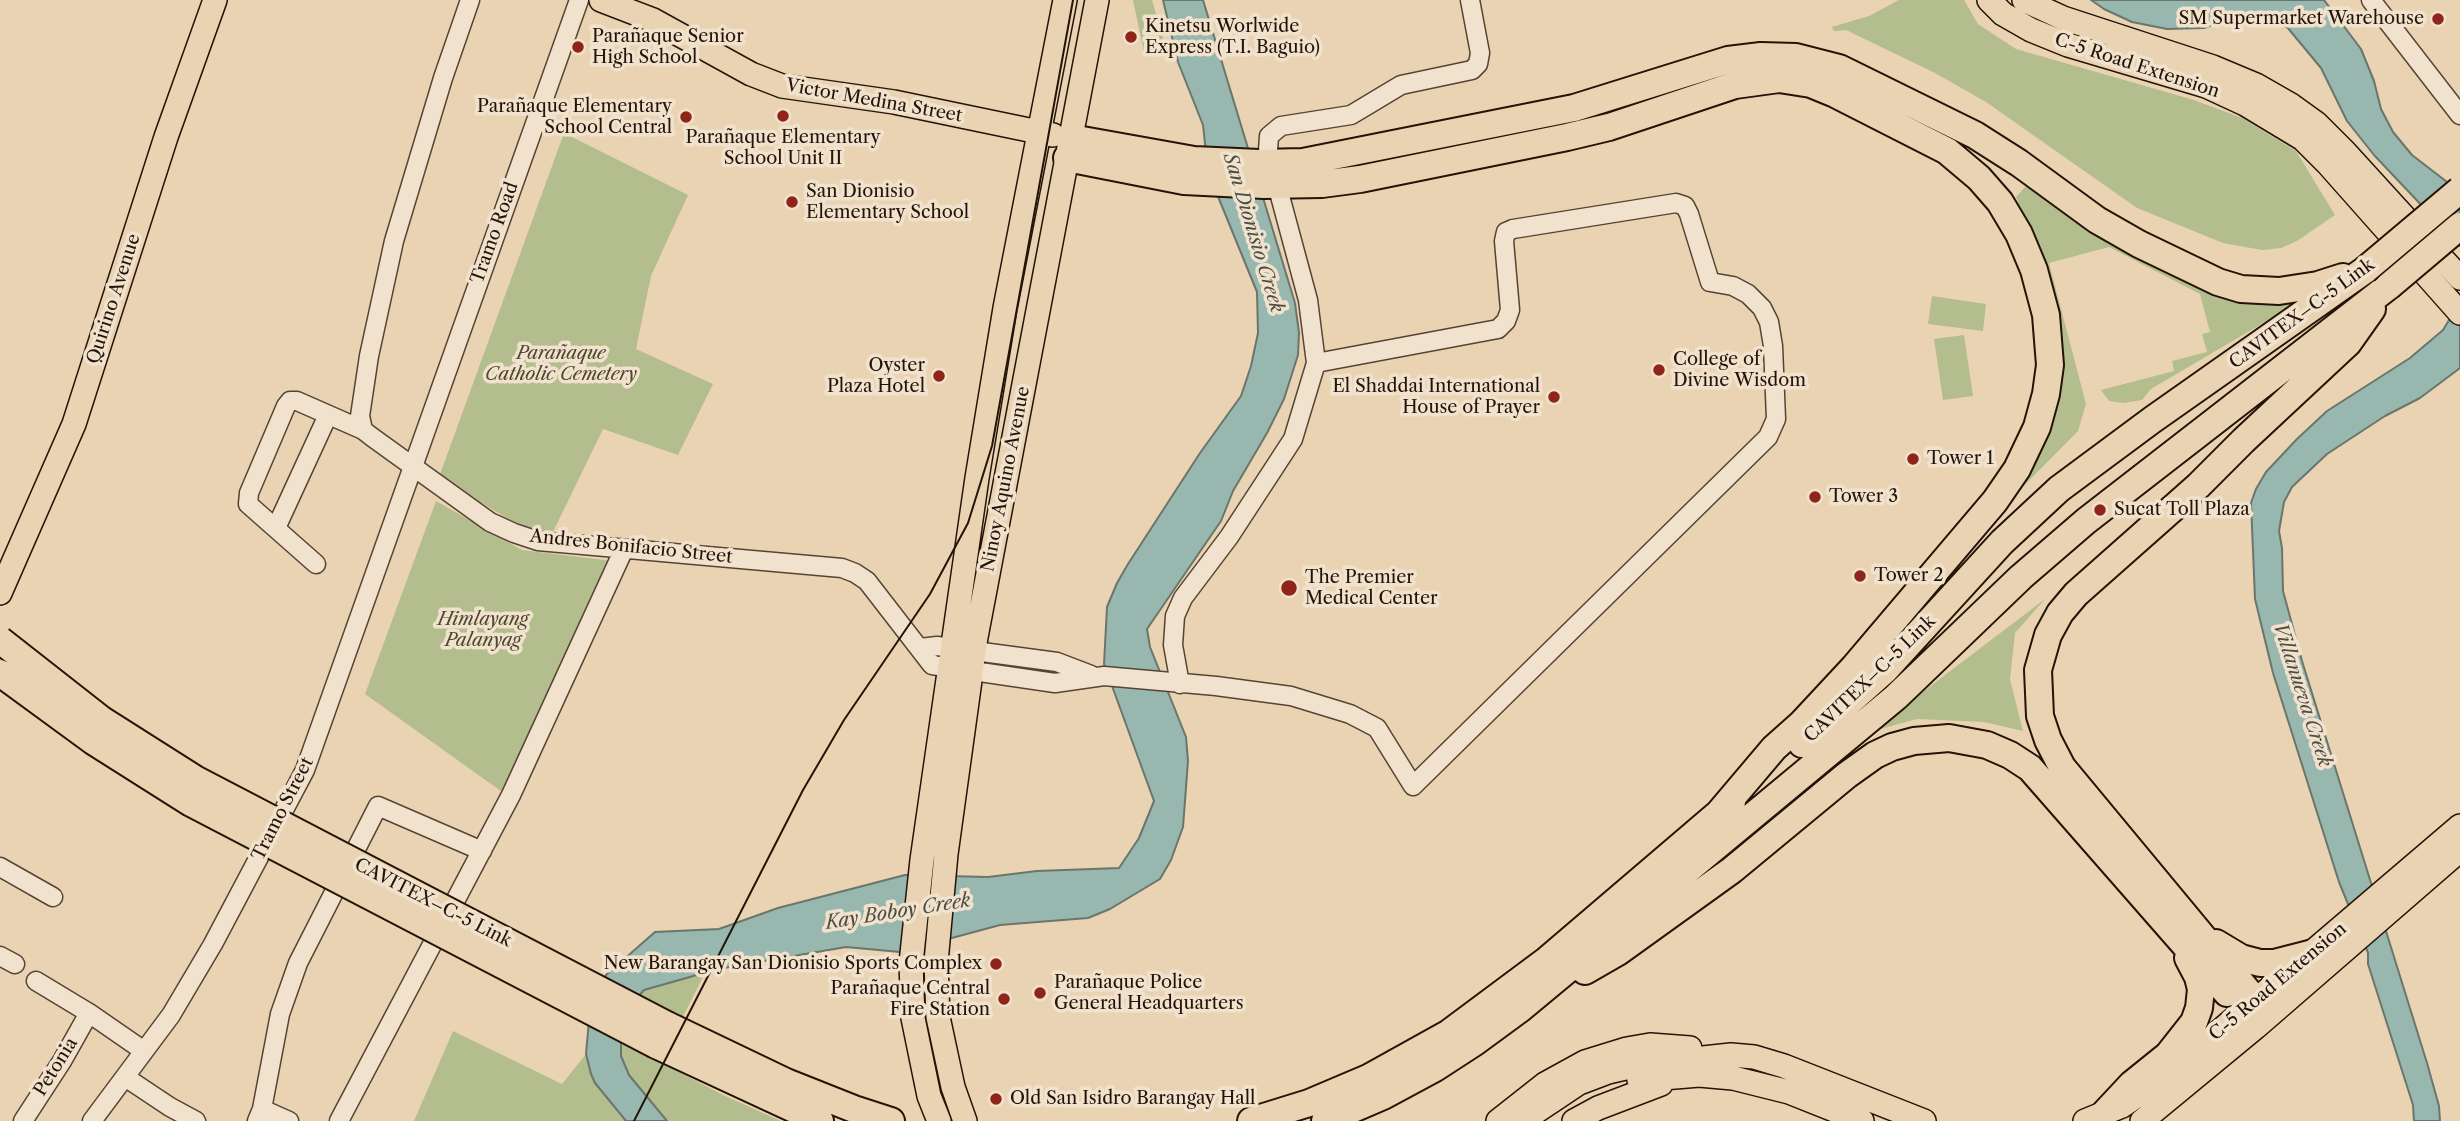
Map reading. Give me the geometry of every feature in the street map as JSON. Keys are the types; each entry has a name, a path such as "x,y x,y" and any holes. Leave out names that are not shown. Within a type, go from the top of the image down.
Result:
{"highway":[{"path":"1268,174 1286,164 1319,160 1574,108 1728,60 1761,56 1796,57 1825,63 1851,73 1975,135 2027,168 2107,226 2218,282 2241,289 2279,291 2318,285 2365,271"},
{"path":"1069,148 1169,178 1197,171 1268,174 1310,185 1353,180 1567,137 1609,127 1735,85 1779,79 1800,81 1822,88 1914,133 1964,164 2000,202 2011,218 2034,270 2049,333 2050,365 2042,412 2026,451 1995,501 1855,666 1801,724 1774,748 1719,813"},
{"name":"CAVITEX–C-5 Link","path":"1251,1121 1336,1092 1378,1073 1433,1043 1477,1014 1547,960 1864,690 1937,615 2002,542 2059,489 2152,420 2365,271 2460,190"},
{"name":"CAVITEX–C-5 Link","path":"1325,1121 1383,1096 1435,1068 1520,1009 1896,697 2021,577 2087,521 2389,286 2460,226"},
{"path":"2250,1006 2198,930 2073,781 2054,754 2038,704 2040,659 2054,623 2076,594 2198,486 2347,343 2389,286"},
{"name":"CAVITEX–C-5 Link","path":"0,640 102,720 195,779 700,1042 814,1094 891,1121"},
{"name":"CAVITEX–C-5 Link","path":"0,673 93,741 211,814 656,1045 820,1121"},
{"path":"1520,1009 1618,952 1678,911 1868,760 1892,747 1925,739 1949,738 1975,741 2010,755 2030,768 2171,929 2250,1006"},
{"path":"2094,1118 2176,1046 2197,1014 2200,995 2198,977 2171,929"},
{"path":"2198,930 2223,948 2254,963 2274,963 2313,953"}],"main road":[{"name":"Quirino Avenue","path":"0,593 74,424 166,136 215,0"},
{"name":"Victor Medina Street","path":"601,0 653,20 751,74 782,86 894,102 1040,132 1069,148"},
{"name":"Ninoy Aquino Avenue","path":"965,1121 953,1087 938,1017 936,962 961,659 1003,321 1065,0"},
{"name":"Ninoy Aquino Avenue","path":"939,1121 929,1096 913,1018 911,963 922,860 1097,0"},
{"name":"C-5 Road Extension","path":"1989,0 2003,14 2031,30 2068,45 2206,86 2245,104 2303,139 2328,163 2455,307"},
{"name":"C-5 Road Extension","path":"2024,0 2058,9 2213,67 2256,85 2291,105 2316,123 2346,153 2460,278"},
{"name":"C-5 Road Extension","path":"2142,1121 2394,895 2460,826"},
{"name":"C-5 Road Extension","path":"2394,895 2460,850"},
{"name":"C-5 Road Extension","path":"2094,1118 2157,1084 2313,953 2351,933"},
{"path":"1499,1121 1557,1076 1604,1055 1650,1045 1692,1048 1720,1055"},
{"path":"1548,1121 1610,1079 1637,1065 1720,1055 1754,1057 1784,1066 1924,1121"},
{"path":"1574,1121 1598,1108 1682,1076"},
{"path":"1522,1121 1579,1083 1682,1076 1716,1076 1753,1082 1789,1092 1862,1121"},
{"path":"929,1096 953,1087"}],"street":[{"path":"363,430 361,409 369,356 394,241 439,90 470,0"},
{"name":"Tramo Road","path":"412,467 579,0"},
{"path":"1175,683 1175,616 1184,598 1229,537 1293,439 1315,363 1308,300 1268,174 1269,136 1281,126 1351,115 1401,85 1472,70 1479,64 1480,53 1470,0"},
{"path":"2371,0 2460,115"},
{"path":"961,659 1055,682 1099,676 1291,696 1365,719 1377,728 1413,786 1768,437 1776,419 1773,346 1769,322 1762,307 1748,294 1733,286 1710,282 1689,214 1685,206 1676,203 1513,229 1506,233 1504,241 1510,310 1506,321 1498,328 1315,363"},
{"name":"Andres Bonifacio Street","path":"276,528 248,503 247,499 286,406 290,401 297,401 363,430 490,522 514,533 538,541 842,568 867,581 932,665 961,659"},
{"path":"316,564 276,528 328,415"},
{"name":"Tramo Street","path":"92,1121 171,1015 213,944 305,770 412,467"},
{"path":"339,1121 511,795 624,549"},
{"path":"289,1121 259,1115 280,1014 298,963 378,806 482,851"},
{"path":"0,867 53,897"},
{"path":"36,981 144,1051"},
{"name":"Petonia","path":"23,1121 89,1013"},
{"path":"125,1077 191,1120"}],"green space":[{"path":"1133,0 1152,0 1163,38 1145,57"},
{"path":"1899,0 1964,0 1978,24 2016,49 2194,100 2242,118 2296,151 2335,215 2297,241 2281,248 2262,250 2223,243 2137,208 1986,102 1935,73 1846,30 1834,31 1832,27 1869,16"},
{"name":"Parañaque Catholic Cemetery","path":"564,133 688,195 651,276 636,349 713,384 678,455 603,429 553,532 542,532 510,520 439,477"},
{"path":"2027,185 2231,301 2261,303 2309,296 2151,389 2142,400 2124,403 2109,401 2101,390 2174,371 2172,361 2207,352 2202,334 2210,332 2200,294 2109,247 2049,263 2086,404 2078,431 1999,511 2046,431 2041,261 2016,197"},
{"path":"1932,296 1986,304 1983,331 1928,324"},
{"path":"1964,335 1973,396 1943,400 1934,339"},
{"name":"Himlayang Palanyag","path":"436,501 522,550 612,561 505,794 365,694"},
{"path":"2045,599 2015,633 2010,679 2023,731 1984,722 1917,719 1870,732"},
{"path":"705,973 660,1062 781,1121 667,1121 629,1075 621,1056 621,1025 628,1008 644,990"},
{"path":"453,1031 562,1084 586,1054 587,1061 618,1113 626,1121 414,1121"}],"water":[{"path":"1163,0 1203,0 1295,303 1299,333 1298,355 1284,399 1267,433 1233,491 1221,521 1147,629 1150,647 1186,737 1188,761 1183,827 1171,860 1160,879 1110,909 1088,918 1000,925 900,952 846,947 718,969 644,990 628,1008 621,1025 621,1056 629,1075 667,1121 626,1121 595,1083 591,1074 586,1054 590,1009 606,975 655,932 719,929 778,908 905,875 988,877 1037,871 1119,868 1139,838 1154,801 1104,664 1107,607 1128,564 1200,453 1241,396 1258,333 1257,292 1208,172 1203,125 1178,62"},
{"path":"2091,0 2324,0 2361,49 2374,81 2381,109 2393,132 2412,155 2460,192 2460,246 2374,155 2347,121 2321,68 2287,27 2261,18 2235,17 2204,28 2167,29 2132,22"},
{"name":"Villanueva Creek","path":"2460,302 2460,368 2420,398 2385,416 2327,454 2292,487 2284,502 2279,531 2283,591 2302,661 2439,1106 2440,1121 2414,1121 2413,1105 2368,964 2368,953 2339,882 2273,673 2255,599 2251,503 2266,472 2297,439 2327,411 2410,358 2443,330"}],"tram line":[{"path":"634,1121 803,790 844,720 930,594 968,523 992,446 1073,0"}],"place":[{"name":"SM Supermarket Warehouse","path":"2438,19"},
{"name":"Kinetsu Worlwide Express (T.I. Baguio)","path":"1131,37"},
{"name":"Parañaque Senior High School","path":"578,47"},
{"name":"Parañaque Elementary School Unit II","path":"783,116"},
{"name":"Parañaque Elementary School Central","path":"686,117"},
{"name":"San Dionisio Elementary School","path":"792,202"},
{"name":"College of Divine Wisdom","path":"1659,370"},
{"name":"Oyster Plaza Hotel","path":"939,376"},
{"name":"El Shaddai International House of Prayer","path":"1554,397"},
{"name":"Tower 1","path":"1913,459"},
{"name":"Tower 3","path":"1815,497"},
{"name":"Sucat Toll Plaza","path":"2100,510"},
{"name":"Tower 2","path":"1860,576"},
{"name":"The Premier Medical Center","path":"1289,588"},
{"name":"New Barangay San Dionisio Sports Complex","path":"996,964"},
{"name":"Parañaque Police General Headquarters","path":"1040,993"},
{"name":"Parañaque Central Fire Station","path":"1004,999"},
{"name":"Old San Isidro Barangay Hall","path":"996,1099"}],"water label":[{"name":"San Dionisio Creek","path":"1253,233"},
{"name":"Kay Boboy Creek","path":"898,912"}]}
